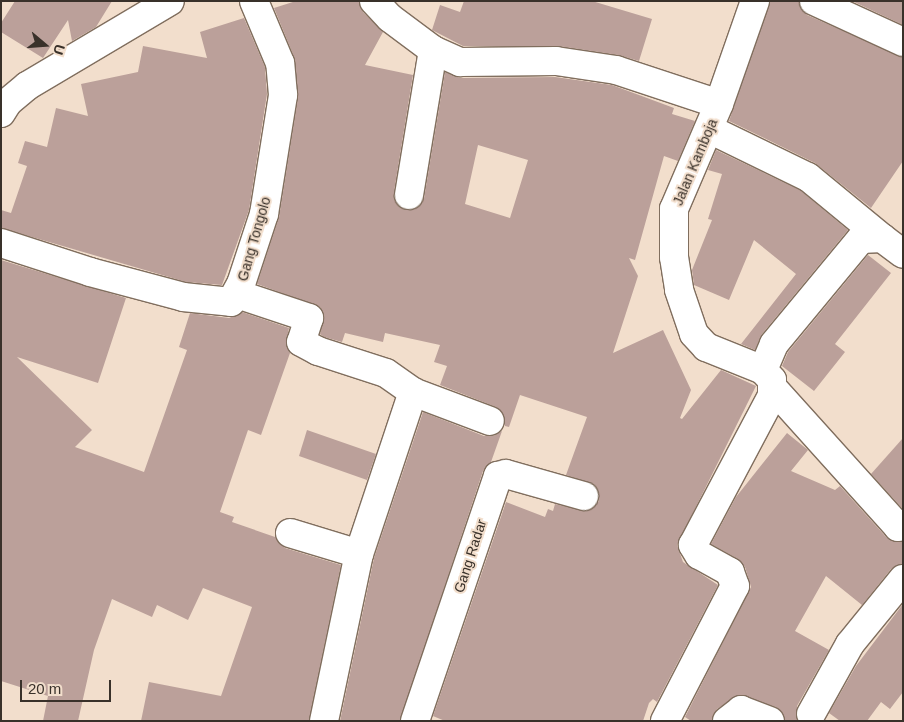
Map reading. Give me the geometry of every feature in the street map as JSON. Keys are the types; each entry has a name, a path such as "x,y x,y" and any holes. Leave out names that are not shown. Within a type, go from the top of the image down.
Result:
{"street":[{"path":"1,113 8,102 27,86 140,9 170,1"},
{"name":"Gang Tongolo","path":"1,244 90,272 183,297 226,303 238,294 264,214 283,95 280,62 254,1"},
{"path":"374,1 390,18 433,50 460,62 556,61 616,70 719,104"},
{"name":"Jalan Kamboja","path":"755,1 719,104 674,209 674,257 679,290 692,331 703,345 768,379"},
{"path":"814,1 903,42"},
{"path":"409,195 433,50"},
{"path":"709,129 808,177 892,246"},
{"path":"665,721 735,586 730,572 698,555 693,545 772,396 768,379 774,344 861,238 892,246"},
{"path":"238,294 309,318 301,342 386,373 414,392 490,422"},
{"path":"768,379 898,528 903,524"},
{"path":"324,721 359,554 414,392"},
{"name":"Gang Radar","path":"415,721 498,476 506,474 584,496"},
{"path":"290,533 359,554"},
{"path":"813,719 850,644 903,580"},
{"path":"727,721 741,710 770,721"}],"building":[{"path":"15,1 112,1 96,27 72,41 68,20 43,58 1,32 1,23"},
{"path":"296,1 359,1 363,12 383,32 365,65 413,75 394,192 395,201 406,210 415,209 424,198 445,72 460,78 555,77 612,85 674,108 672,114 695,121 678,161 664,156 635,260 629,258 638,276 613,353 663,330 691,390 680,418 682,419 721,370 756,386 677,545 683,562 718,585 657,702 653,699 649,703 643,721 445,721 433,716 506,502 545,517 548,509 553,511 555,504 587,511 599,501 595,485 566,475 587,417 520,395 509,427 505,426 502,412 496,407 440,385 447,366 434,362 440,345 385,333 383,342 345,333 342,342 324,337 320,334 324,315 320,307 257,284 279,217 298,97 294,57 274,8","holes":["478,145 528,160 510,218 465,204"]},
{"path":"464,1 592,1 652,19 639,61 618,55 558,46 463,46 432,30 440,5 460,12"},
{"path":"770,1 799,1 807,15 903,57 903,161 871,208 815,163 729,121"},
{"path":"852,1 903,1 903,25"},
{"path":"244,18 265,67 267,94 249,210 222,285 186,282 1,228 1,210 11,213 27,166 18,163 25,141 47,147 56,108 88,116 81,84 138,72 143,46 207,58 200,32"},
{"path":"716,150 800,190 848,230 762,334 755,350 741,344 796,274 754,240 729,300 694,285 692,270 712,220 708,219 722,174 708,170"},
{"path":"868,255 891,273 835,344 845,352 814,391 782,366 788,352"},
{"path":"1,260 126,298 98,383 17,357 92,430 75,447 144,472 187,350 179,347 190,313 229,318 242,312 289,328 286,344 290,353 261,435 248,430 220,512 234,517 232,522 275,537 285,548 341,565 309,721 141,721 149,682 221,696 252,607 203,588 188,620 157,605 152,617 112,599 94,650 78,721 43,721 48,696 1,681"},
{"path":"423,412 484,436 493,436 502,431 491,462 483,471 400,721 340,721 374,558"},
{"path":"307,430 376,454 367,480 299,456"},
{"path":"787,433 808,450 791,471 835,490 840,486 887,538 903,542 903,564 891,569 862,605 826,576 795,631 829,650 797,706 797,721 785,721 782,712 776,707 739,695 717,709 712,721 691,721 685,717 751,587 745,567 738,559 711,544 736,497"},
{"path":"903,438 903,508 902,508 871,474"},
{"path":"903,604 903,692 890,709 881,702 867,721 840,721 829,713 856,666"}]}
